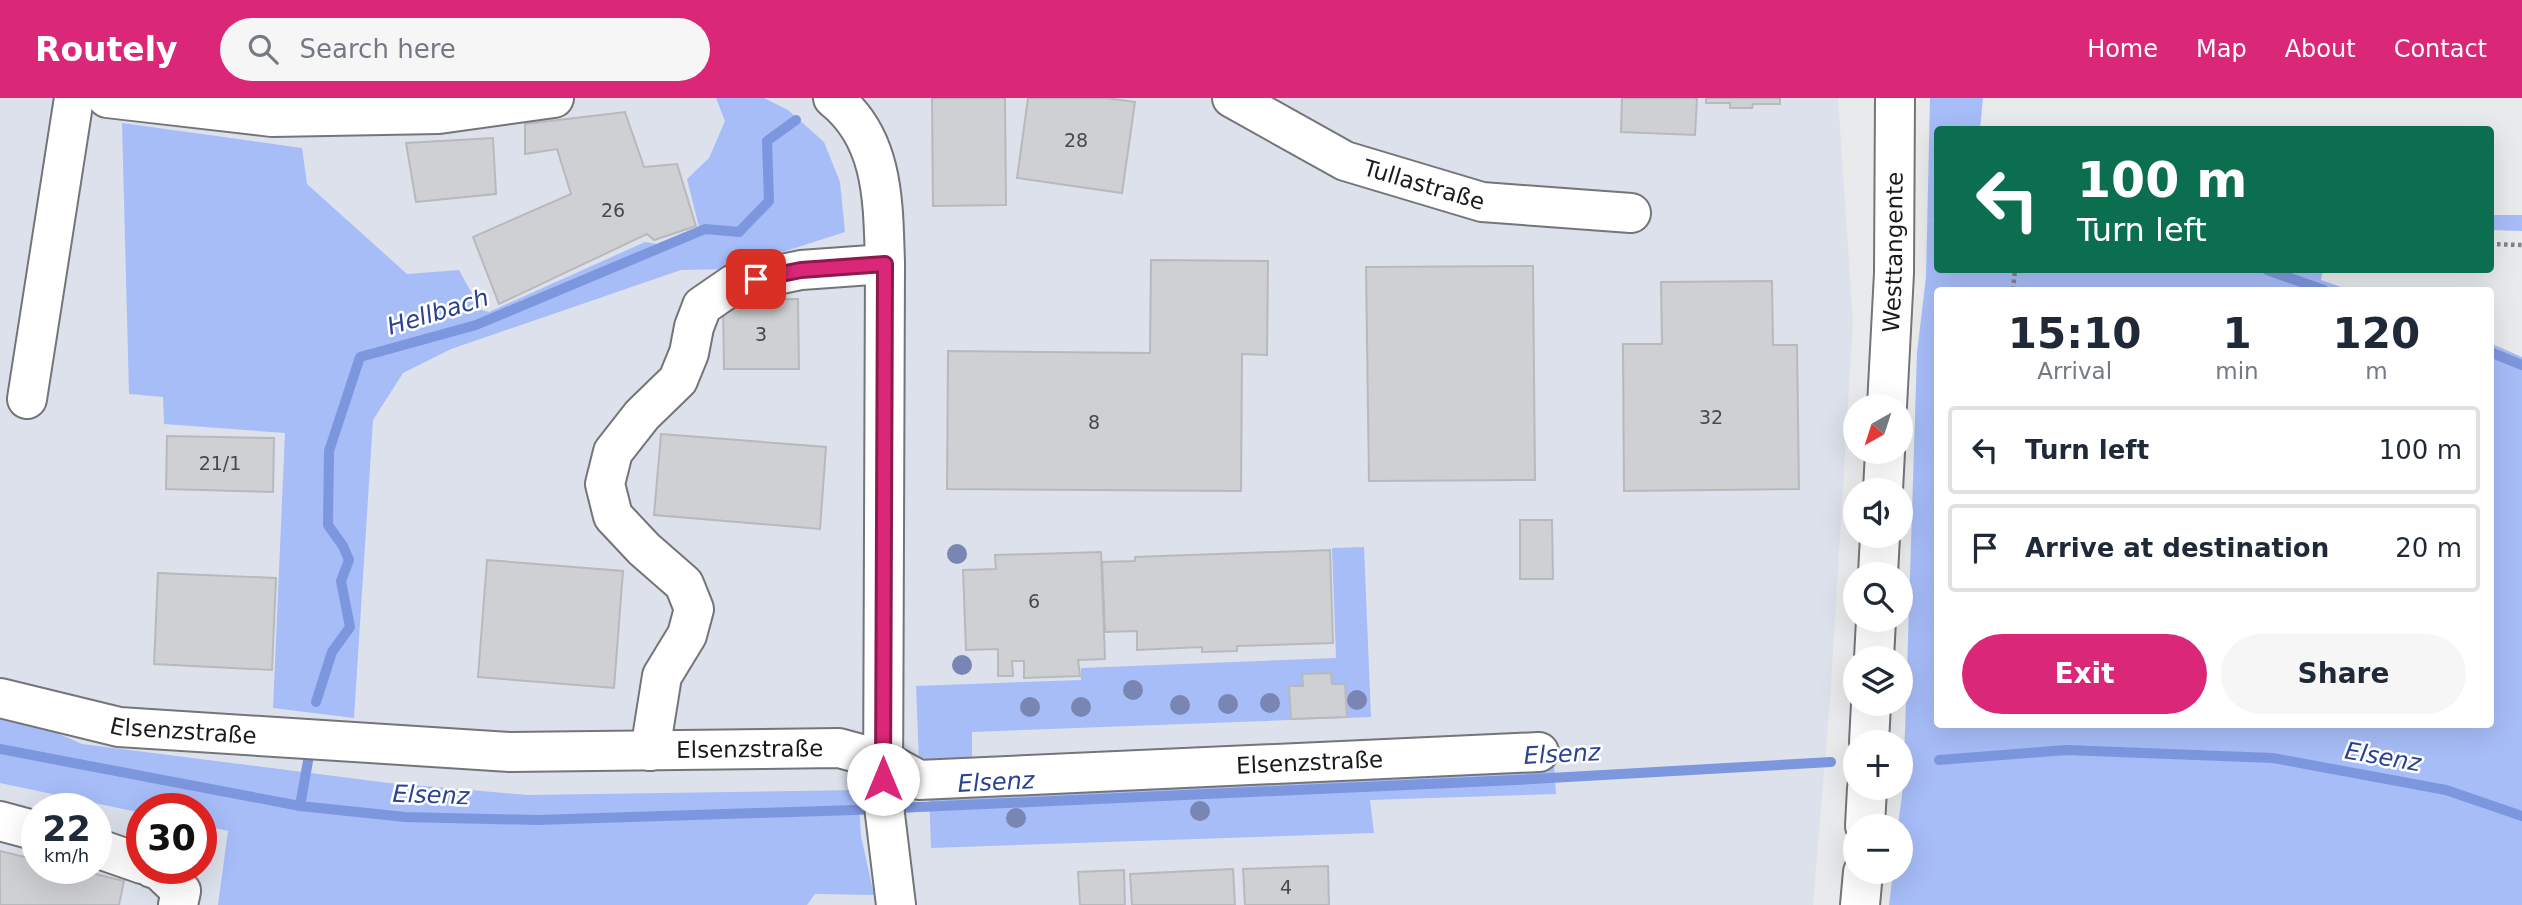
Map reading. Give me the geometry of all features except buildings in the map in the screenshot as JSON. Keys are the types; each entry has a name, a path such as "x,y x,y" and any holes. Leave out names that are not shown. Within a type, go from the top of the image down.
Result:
{"street":[{"path":"27,399 74,98"},
{"path":"107,98 272,117 439,114 554,98"},
{"path":"833,98 844,107 872,149 882,192 885,264 883,798 896,905"},
{"name":"Tullastraße","path":"1232,98 1345,161 1482,202 1631,213"},
{"name":"Westtangente","path":"1888,394 1894,273 1895,98"},
{"path":"650,751 662,676 687,635 694,609 684,584 644,549 613,516 605,484 613,452 642,415 678,380 689,353 694,327 702,306 734,284 801,270 885,264"},
{"name":"Elsenzstraße","path":"0,698 119,727 510,752 839,748 883,760 919,780 1539,752"},
{"path":"0,821 21,827"},
{"path":"174,884 181,891 178,905"},
{"path":"1860,905 1862,884"}],"path":[{"path":"2494,244 2522,245"}],"shaded area":[{"path":"0,98 1838,98 1853,322 1849,394 1843,394 1844,464 1830,702 1813,905 0,905"},
{"path":"716,98 764,98 788,110 824,142 840,182 845,232 730,269 681,270 451,349 403,373 373,420 354,718 273,708 285,433 164,424 163,397 129,394 122,123 302,148 307,184 407,274 459,270 481,310 489,312 645,242 657,244 699,227 687,179 709,158 725,121"},
{"path":"1930,98 1983,98 1980,126 1934,126 1934,273 2322,273 2321,280 2341,287 1934,287 1934,728 2494,728 2494,345 2522,357 2522,905 1889,905 1892,884 1913,884 1913,814 1900,814 1901,800 1913,800 1913,730 1905,730 1905,716 1913,716 1913,646 1908,646 1908,632 1913,632 1913,562 1910,562 1911,548 1913,548 1917,353 1926,277"},
{"path":"2494,215 2522,215 2522,231 2494,230"},
{"path":"1364,547 1371,717 972,732 972,760 919,762 916,686 1081,680 1081,668 1336,658 1332,548"},
{"path":"0,718 50,730 82,744 389,783 528,795 858,790 861,836 874,895 815,894 807,905 218,905 228,831 217,829 217,793 126,793 126,810 112,807 112,793 47,793 0,783"},
{"path":"1554,763 1556,794 1370,800 1374,833 931,848 929,792"}],"waterway":[{"name":"Hellbach","path":"316,702 332,652 350,627 341,581 349,560 328,525 329,451 360,357 476,325 705,229 739,232 769,201 767,141 796,120"},
{"path":"2276,273 2315,287"},
{"path":"2494,354 2522,365"},
{"name":"Elsenz","path":"0,749 300,806 405,817 537,820 854,810 1516,780 1831,762"},
{"name":"Elsenz","path":"1939,760 2066,750 2273,758 2446,790 2522,816"},
{"name":"Hellbach","path":"300,806 308,761"}],"route":[{"path":"756,279 801,270 885,264 883,779"}]}
